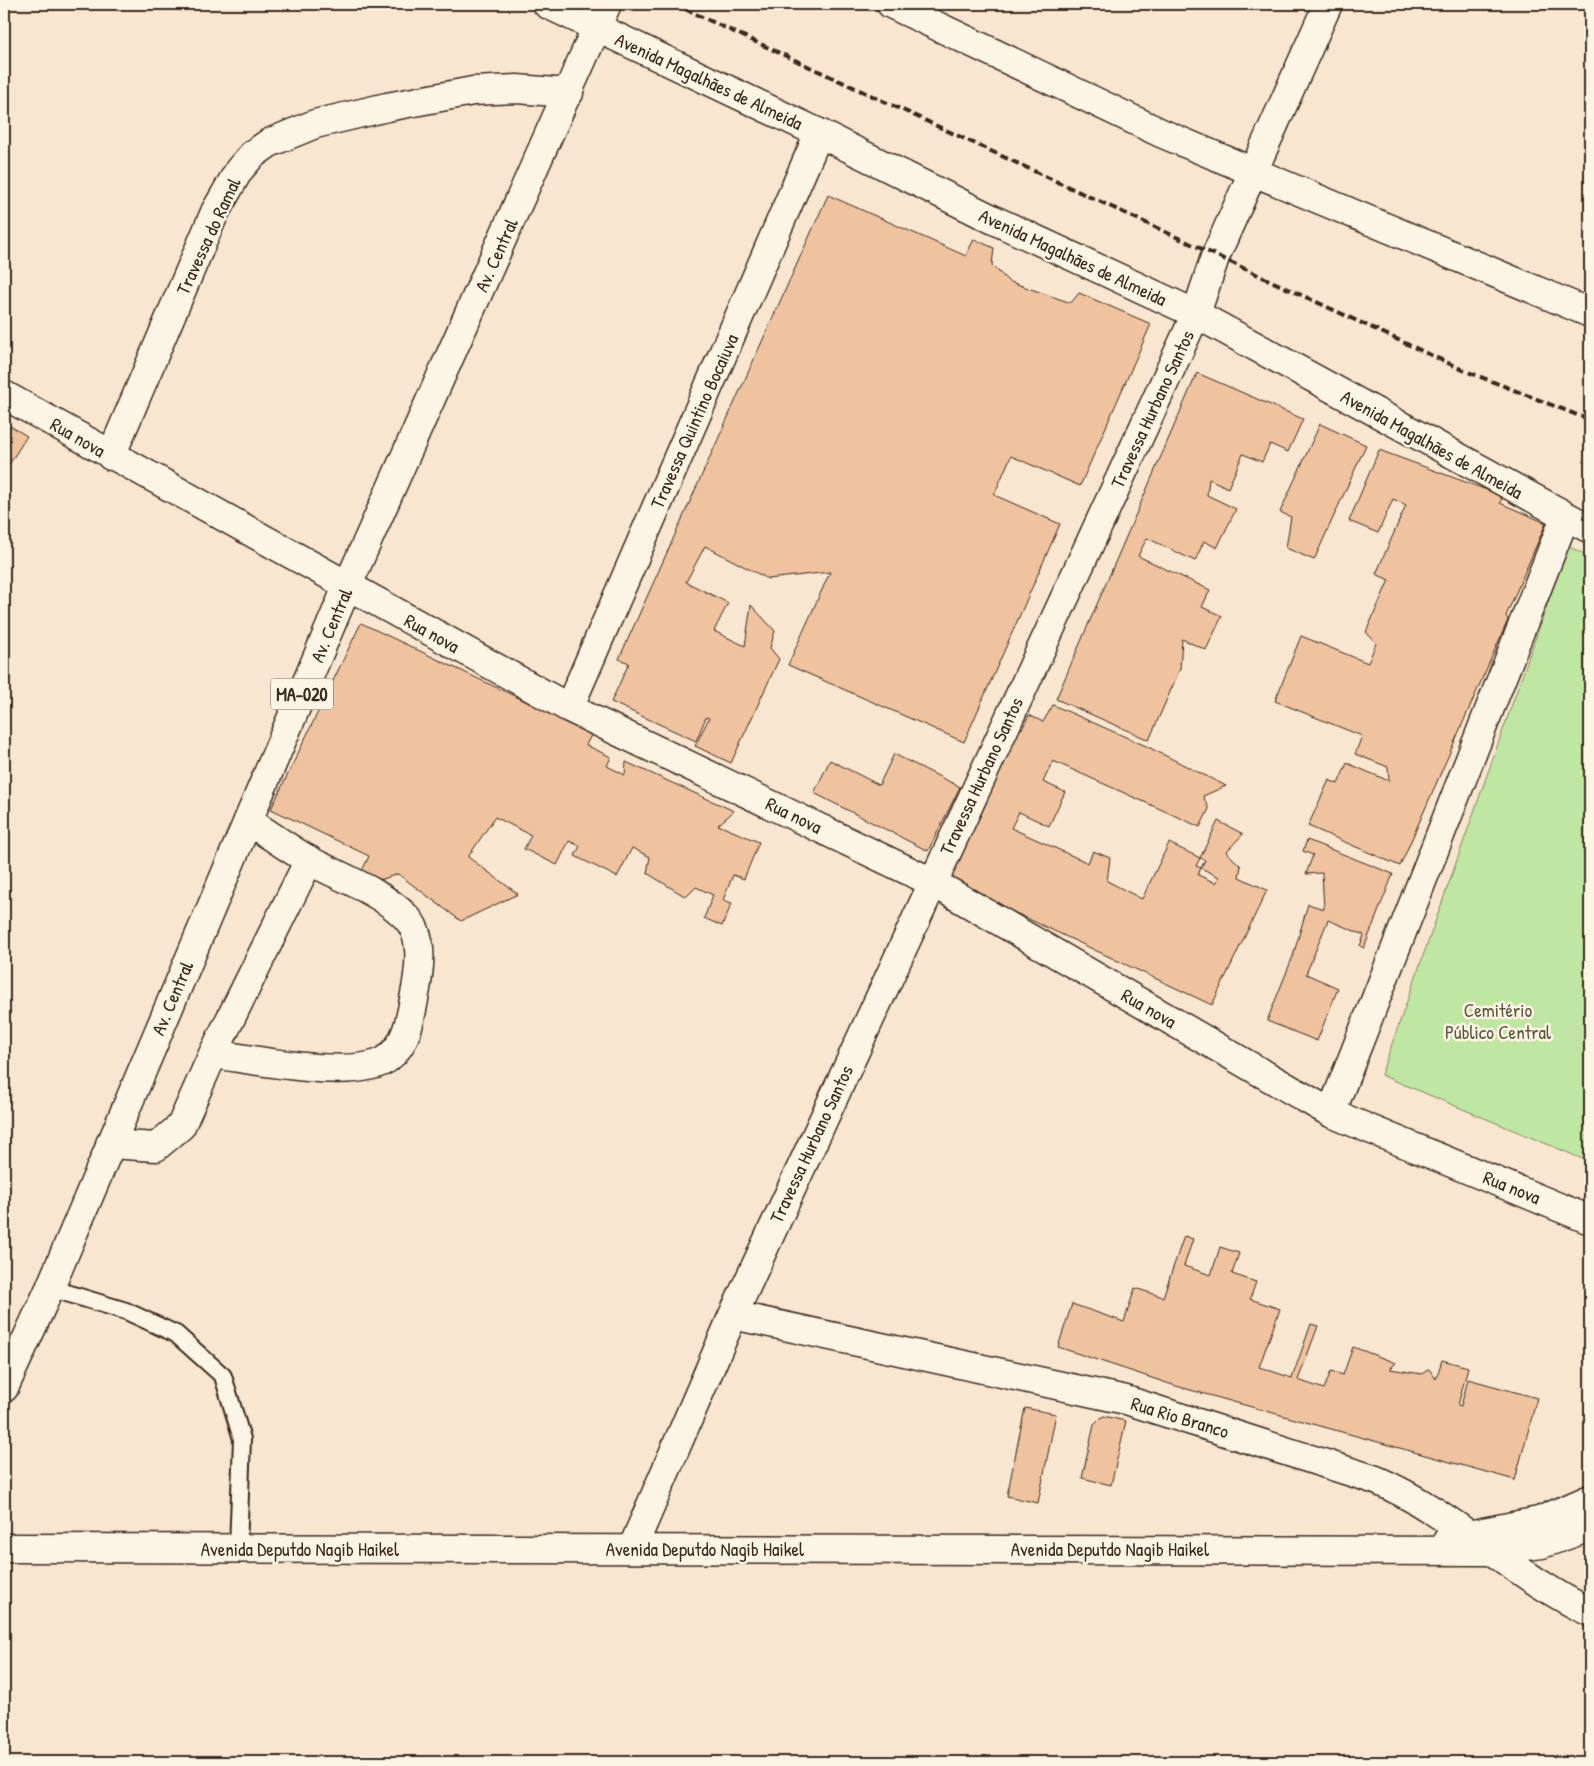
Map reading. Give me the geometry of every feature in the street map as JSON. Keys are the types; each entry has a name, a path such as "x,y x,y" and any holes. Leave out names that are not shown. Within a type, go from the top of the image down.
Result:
{"street":[{"name":"Avenida Magalhães de Almeida","path":"547,4 601,15 819,133 994,220 1196,314 1590,529"},
{"path":"891,4 1161,133 1590,313"},
{"name":"Travessa Hurbano Santos","path":"632,1549 733,1315 1196,314 1215,256 1328,4"},
{"name":"Av. Central","path":"4,1388 50,1288 347,587 569,92 601,15"},
{"name":"Travessa do Ramal","path":"111,456 215,212 239,170 252,155 268,143 315,124 404,104 472,91 517,89 569,92"},
{"name":"Travessa Quintino Bocaiuva","path":"569,708 819,133"},
{"name":"Rua nova","path":"4,395 347,587 569,708 932,882 1330,1113 1590,1220"},
{"path":"1330,1113 1565,517"},
{"path":"213,1054 336,1069 364,1068 388,1058 400,1044 410,1022 417,982 420,959 415,928 406,916 386,901 309,860 248,821"},
{"path":"110,1144 156,1147 181,1126 213,1054 309,860"},
{"name":"Rua Rio Branco","path":"733,1315 1126,1400 1376,1480 1408,1494 1564,1599 1590,1612"},
{"path":"1479,1543 1539,1521 1590,1499"},
{"path":"1479,1543 1542,1544 1590,1527"},
{"name":"Avenida Deputdo Nagib Haikel","path":"4,1548 1407,1549 1479,1543"}],"lane":[{"path":"50,1288 126,1311 176,1334 223,1376 242,1438 238,1549"}],"green space":[{"name":"Cemitério Público Central","path":"1568,546 1590,557 1590,1162 1381,1075"}],"building":[{"path":"828,195 966,256 974,239 994,248 992,265 1008,281 1071,303 1079,293 1151,324 1080,486 1011,456 994,495 1060,524 964,742 788,665 830,572 768,579 705,546 686,582 728,603 714,631 745,646 751,605 775,631 770,648 779,659 731,763 695,746 709,718 706,717 696,741 611,702 629,663 619,659"},
{"path":"1197,373 1303,419 1288,452 1270,444 1262,462 1243,454 1228,488 1209,479 1207,495 1236,509 1217,548 1204,541 1195,561 1147,538 1138,556 1210,590 1202,607 1222,616 1206,650 1182,639 1180,669 1149,740 1056,699"},
{"path":"1320,424 1366,445 1314,560 1286,548 1291,517 1280,512"},
{"path":"10,426 27,436 10,463 4,460 4,436"},
{"path":"1379,450 1503,496 1500,503 1546,523 1506,616 1508,620 1400,866 1308,826 1329,780 1338,784 1347,763 1389,781 1388,767 1355,754 1362,736 1275,701 1301,636 1368,663 1376,643 1366,632 1389,580 1376,574 1406,505 1393,499 1378,533 1349,521"},
{"path":"361,623 592,733 586,745 611,757 607,766 625,775 626,762 734,811 718,825 759,842 744,879 733,875 723,900 732,903 722,926 704,918 713,895 696,887 686,897 647,873 650,857 632,848 617,877 575,856 580,846 569,841 557,865 524,849 531,835 495,817 468,857 518,894 461,921 398,874 377,881 361,873 369,856 271,809"},
{"path":"1053,705 1146,746 1226,786 1203,796 1209,809 1200,827 1053,761 1043,782 1065,792 1049,826 1019,812 1011,828 1088,863 1093,851 1110,858 1107,881 1142,899 1169,843 1200,858 1218,821 1243,834 1226,852 1241,866 1239,877 1267,890 1212,1005 939,877 1012,724 1022,729 1029,715 1043,722","holes":["1200,858 1205,860 1201,868 1196,866","1201,868 1219,877 1216,883 1198,875"]},
{"path":"894,754 960,787 928,851 814,793 830,760 879,785"},
{"path":"1307,840 1393,874 1364,948 1360,946 1364,935 1328,920 1306,974 1338,988 1317,1041 1267,1021 1293,956 1308,904 1324,909 1322,873 1306,874 1313,855 1303,851"},
{"path":"1184,1236 1193,1239 1184,1266 1211,1275 1220,1247 1239,1253 1232,1274 1256,1282 1250,1299 1280,1309 1259,1367 1292,1378 1311,1324 1318,1326 1298,1380 1324,1389 1331,1371 1343,1375 1353,1347 1396,1363 1390,1369 1422,1374 1429,1369 1436,1379 1442,1360 1468,1367 1458,1405 1461,1406 1468,1379 1537,1398 1515,1480 1176,1386 1058,1347 1072,1304 1124,1322 1135,1288 1163,1297"},
{"path":"1025,1408 1056,1414 1038,1503 1007,1496"},
{"path":"1103,1416 1126,1421 1111,1485 1082,1478 1094,1425"}],"railway":[{"path":"674,4 1463,370 1590,420"}]}
